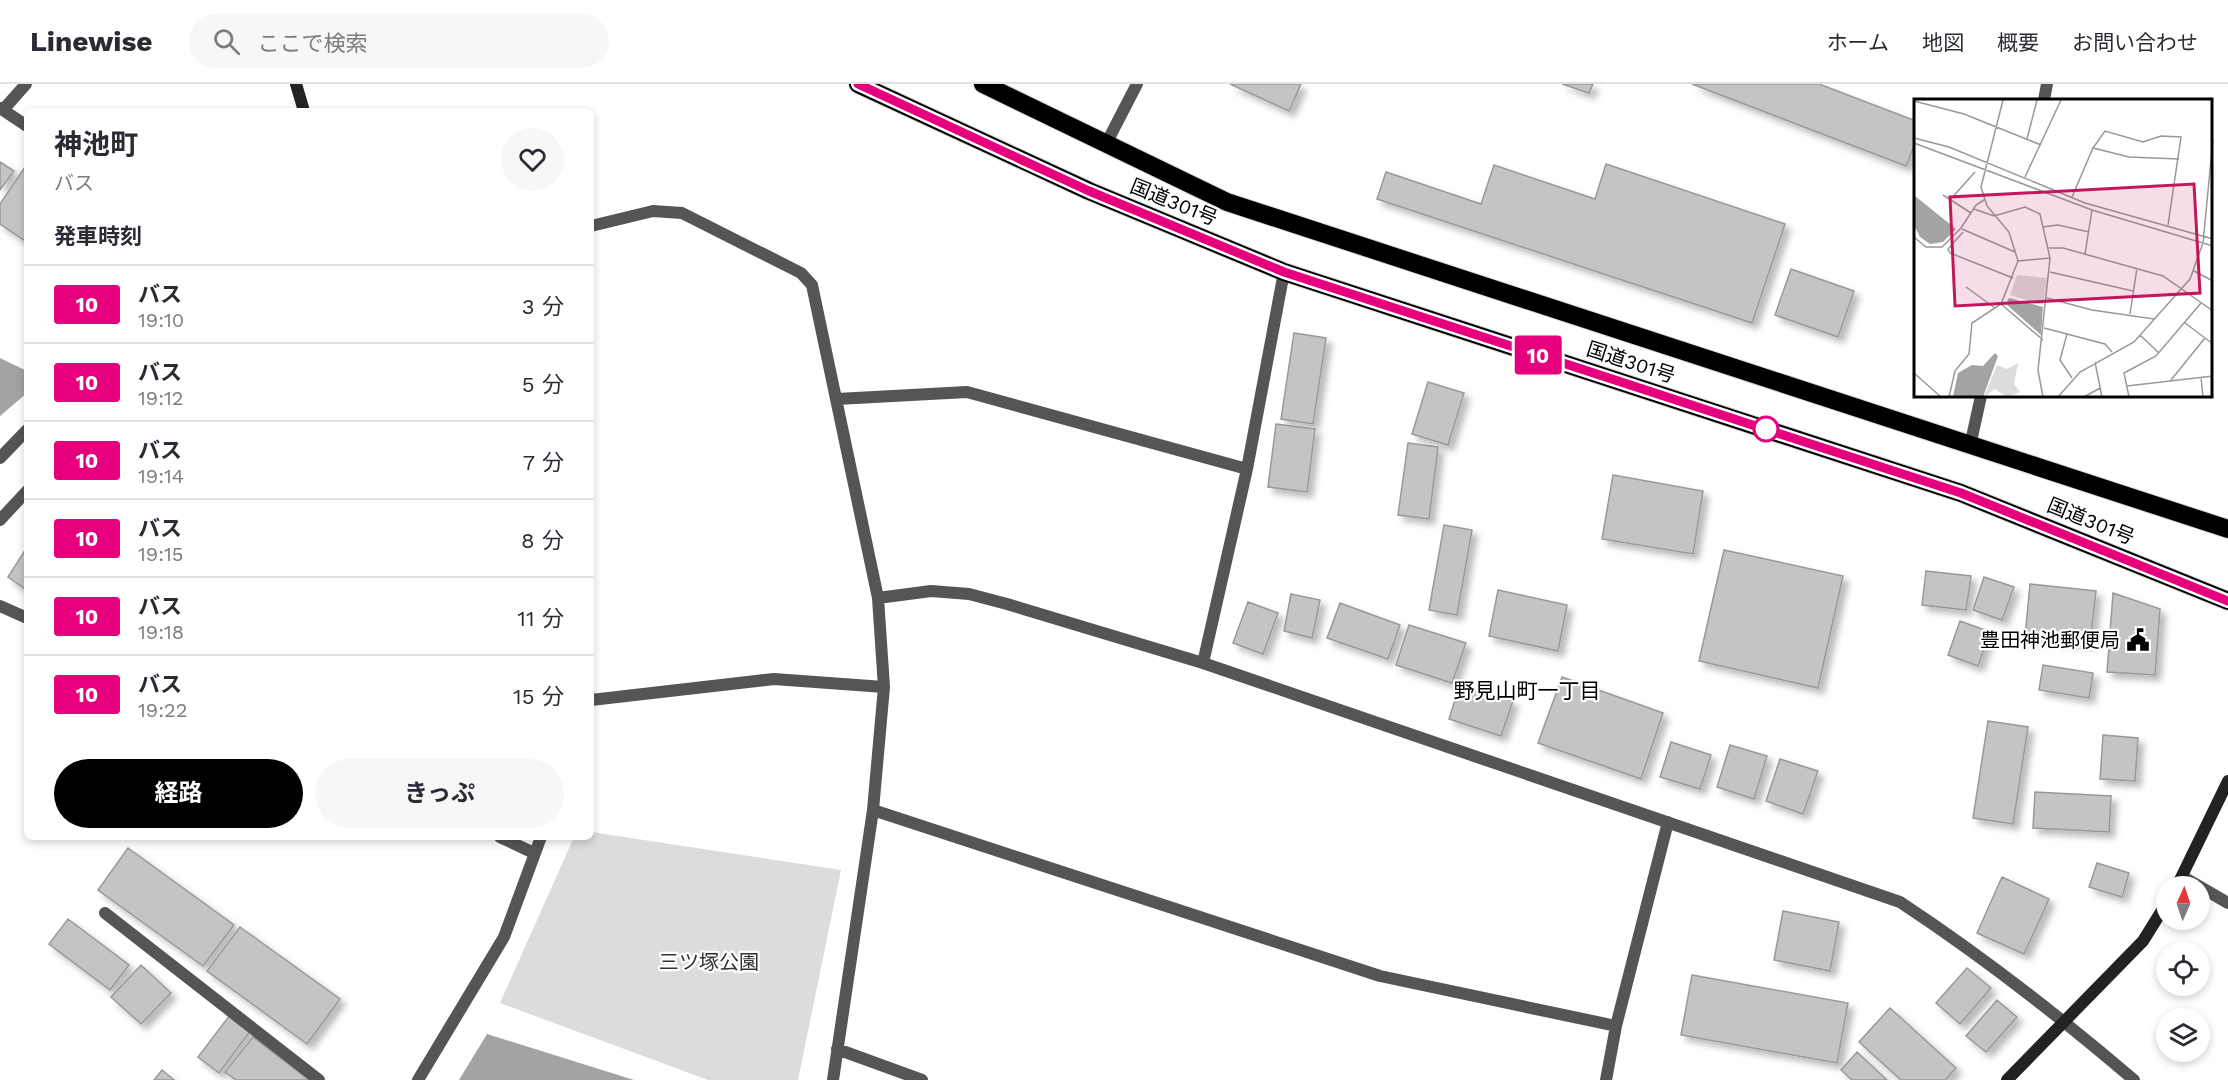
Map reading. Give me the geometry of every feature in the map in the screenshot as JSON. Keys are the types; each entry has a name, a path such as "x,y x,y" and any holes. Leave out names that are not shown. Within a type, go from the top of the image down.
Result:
{"highway":[{"name":"国道301号","path":"858,84 1089,191 1284,272 1961,493 2228,601"},
{"name":"国道301号","path":"983,84 1227,202 2228,529"}],"street":[{"path":"24,124 2,109 26,84"},
{"path":"296,84 303,108"},
{"path":"1106,144 1137,84"},
{"path":"2043,99 2047,84"},
{"path":"594,225 653,211 682,213 801,273 812,285 878,598 884,687 873,810 833,1080"},
{"path":"1203,663 1248,469 1284,272"},
{"path":"837,399 967,392 1248,469"},
{"path":"1970,446 1981,398"},
{"path":"0,458 24,433"},
{"path":"0,520 24,494"},
{"path":"878,598 931,591 969,594 1203,663 1900,902 2065,1022 2134,1080"},
{"path":"0,606 24,617"},
{"path":"594,700 774,679 884,687"},
{"path":"2183,876 2228,780"},
{"path":"873,810 1380,976 1616,1026"},
{"path":"1606,1080 1616,1026 1668,822"},
{"path":"506,840 534,853"},
{"path":"418,1080 504,937 540,840"},
{"path":"2210,895 2228,903"},
{"path":"105,913 319,1080"},
{"path":"2007,1080 2143,941 2156,920"},
{"path":"837,1049 922,1080"}],"green space":[{"name":"三ツ塚公園","path":"594,832 841,870 798,1080 708,1080 500,1003 573,840 594,840"}],"shaded area":[{"path":"0,358 24,370 24,396 0,416"},
{"path":"487,1034 634,1080 459,1080"}],"building":[{"path":"1230,84 1301,84 1289,111"},
{"path":"1562,84 1593,84 1589,93"},
{"path":"1692,84 1819,84 1914,120 1914,146 1906,166"},
{"path":"0,162 14,171 0,190"},
{"path":"1606,164 1785,224 1752,323 1377,199 1386,172 1481,204 1494,165 1595,199"},
{"path":"24,168 24,240 0,224 0,204"},
{"path":"1791,269 1854,291 1838,337 1775,315"},
{"path":"1294,333 1326,338 1313,424 1281,419"},
{"path":"1428,382 1464,393 1448,445 1412,434"},
{"path":"1276,424 1315,429 1307,492 1268,487"},
{"path":"1408,443 1438,447 1429,519 1398,515"},
{"path":"1613,475 1703,491 1693,554 1602,539"},
{"path":"1444,525 1472,530 1457,615 1429,610"},
{"path":"1724,550 1843,576 1818,688 1699,661"},
{"path":"24,552 24,588 8,577"},
{"path":"1926,571 1971,576 1966,610 1922,605"},
{"path":"1984,577 2014,587 2002,620 1973,610"},
{"path":"2030,584 2096,591 2090,643 2025,637"},
{"path":"1498,590 1567,605 1558,651 1489,636"},
{"path":"2113,593 2160,609 2155,675 2107,672"},
{"path":"1291,594 1320,600 1312,638 1284,631"},
{"path":"1248,602 1278,613 1263,654 1233,643"},
{"path":"1340,603 1400,625 1388,659 1327,638"},
{"path":"1960,621 1990,632 1978,666 1948,655"},
{"path":"1409,625 1466,643 1452,683 1396,665"},
{"path":"2043,665 2093,673 2089,698 2039,690"},
{"path":"1562,677 1663,713 1641,779 1538,743"},
{"path":"1460,684 1513,701 1501,736 1449,719"},
{"path":"1988,721 2028,727 2013,824 1973,818"},
{"path":"2103,735 2138,738 2135,781 2100,779"},
{"path":"1671,742 1711,755 1700,789 1660,777"},
{"path":"1730,745 1767,756 1754,799 1717,787"},
{"path":"1780,759 1818,771 1803,814 1766,801"},
{"path":"2035,792 2111,796 2109,832 2033,828"},
{"path":"128,848 234,925 203,966 98,890"},
{"path":"2097,863 2129,873 2122,897 2089,887"},
{"path":"2002,877 2049,899 2024,954 1977,933"},
{"path":"1783,911 1839,922 1830,971 1774,960"},
{"path":"68,919 129,965 110,990 49,944"},
{"path":"240,927 340,999 307,1044 207,971"},
{"path":"141,965 171,993 141,1024 111,997"},
{"path":"1967,968 1991,988 1960,1024 1936,1003"},
{"path":"1692,975 1848,1003 1837,1063 1681,1035"},
{"path":"1997,1000 2017,1017 1986,1052 1966,1036"},
{"path":"1890,1008 1956,1068 1945,1080 1901,1080 1859,1042"},
{"path":"230,1015 251,1030 219,1073 198,1057"},
{"path":"253,1037 309,1080 236,1080 225,1072"},
{"path":"1857,1052 1887,1080 1852,1080 1841,1070"},
{"path":"162,1070 174,1080 154,1080"}],"bus line":[{"name":"10","path":"858,84 1089,191 1284,272 1961,493 2228,601"}],"place":[{"name":"豊田神池郵便局","path":"2138,640"}],"district":[{"name":"野見山町一丁目","path":"1527,690"}]}
